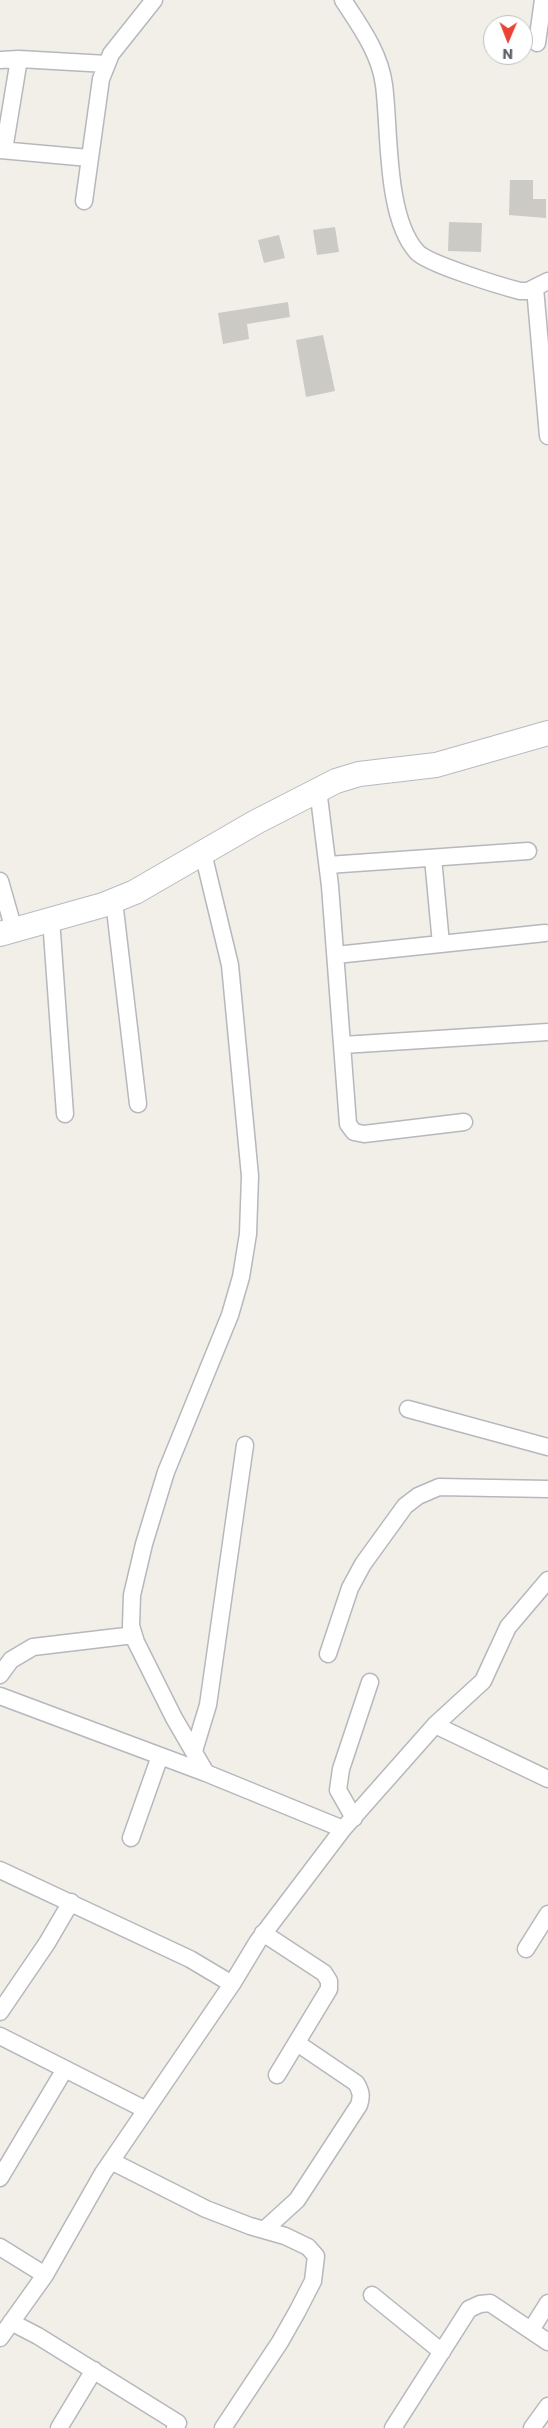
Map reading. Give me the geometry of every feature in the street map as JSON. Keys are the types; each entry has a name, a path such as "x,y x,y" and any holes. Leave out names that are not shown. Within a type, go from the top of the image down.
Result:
{"street":[{"path":"84,201 101,79 111,54 154,0"},
{"path":"343,0 364,32 377,58 384,85 396,205 406,234 417,252 432,261 520,291 542,284 548,436"},
{"path":"537,43 543,0"},
{"path":"0,60 19,59 107,64"},
{"path":"19,59 2,150 90,158"},
{"path":"0,880 7,932 114,901 136,892 202,852 318,789 359,774 436,765 548,733"},
{"path":"318,789 328,865 348,1124 354,1132 364,1134 464,1122"},
{"path":"328,865 528,851"},
{"path":"202,852 230,965 250,1176 248,1234 241,1277 230,1315 166,1472 144,1544 132,1595 130,1626 174,1718 206,1773"},
{"path":"433,858 441,944"},
{"path":"114,901 138,1104"},
{"path":"51,919 65,1114"},
{"path":"336,955 545,933"},
{"path":"343,1045 548,1032"},
{"path":"408,1409 548,1447"},
{"path":"194,1751 208,1705 245,1445"},
{"path":"328,1654 350,1588 362,1564 406,1506 418,1496 439,1487 548,1489"},
{"path":"0,2338 45,2275 111,2161 232,1984 264,1933 348,1824 435,1726 483,1681 508,1626 548,1580"},
{"path":"0,1675 11,1660 33,1647 134,1635"},
{"path":"348,1824 338,1790 340,1769 370,1682"},
{"path":"0,1696 348,1824"},
{"path":"435,1726 548,1779"},
{"path":"131,1838 160,1756"},
{"path":"0,1870 190,1959 232,1984"},
{"path":"0,2012 48,1943 71,1902"},
{"path":"526,1949 548,1914"},
{"path":"264,1933 324,1973 329,1981 329,1989 277,2075"},
{"path":"0,2036 146,2110"},
{"path":"264,2230 297,2200 359,2105 362,2097 356,2083 297,2042"},
{"path":"0,2178 65,2069"},
{"path":"111,2161 206,2209 285,2236 308,2247 316,2256 316,2269 313,2281 280,2342 223,2428"},
{"path":"0,2247 45,2275"},
{"path":"372,2295 442,2352"},
{"path":"393,2428 469,2309 480,2304 490,2303 548,2342"},
{"path":"531,2330 548,2303"},
{"path":"11,2322 94,2370 180,2426"},
{"path":"60,2428 94,2370"},
{"path":"532,2428 548,2406"}],"building":[{"path":"510,180 533,180 533,199 546,199 546,218 509,215"},
{"path":"449,222 482,223 481,252 448,251"},
{"path":"335,227 339,252 317,255 313,230"},
{"path":"279,235 285,258 264,263 258,240"},
{"path":"288,302 290,317 247,324 249,339 223,344 218,313"},
{"path":"323,335 335,391 306,397 296,340"}]}
